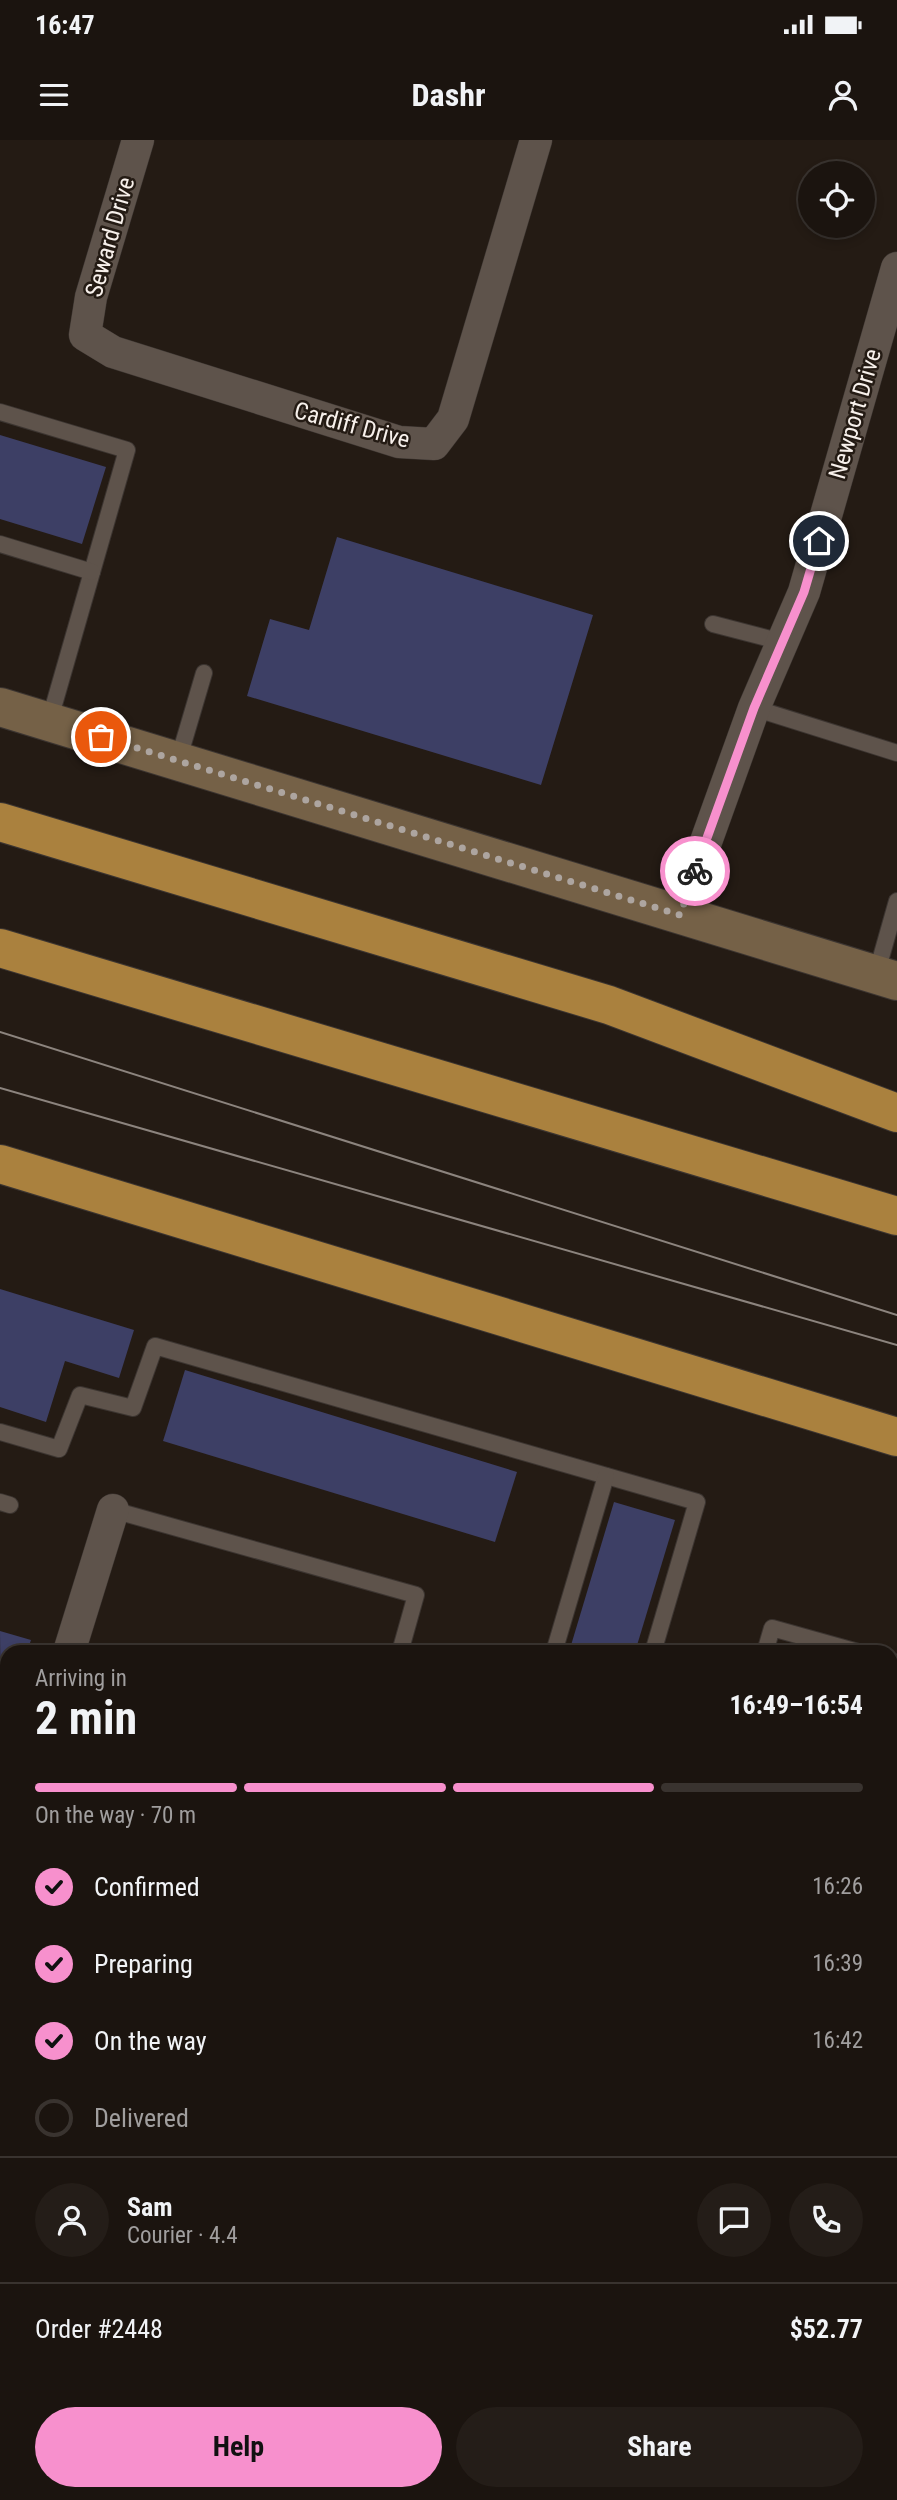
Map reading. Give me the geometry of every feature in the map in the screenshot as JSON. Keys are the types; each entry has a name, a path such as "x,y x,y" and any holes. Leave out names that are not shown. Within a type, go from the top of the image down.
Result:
{"highway":[{"path":"0,822 609,1005 897,1113"},
{"path":"0,948 897,1216"},
{"path":"0,1164 472,1310 897,1437"},
{"path":"0,1180 472,1310"}],"main road":[{"path":"0,707 887,978"}],"street":[{"name":"Seward Drive","path":"85,335 91,297 138,140"},
{"name":"Cardiff Drive","path":"85,335 113,352 321,418 399,442 434,444 453,419 536,140"},
{"name":"Newport Drive","path":"680,915 754,708 804,592 897,268"},
{"path":"71,1645 113,1510"}],"lane":[{"path":"0,412 127,450 49,722"},
{"path":"0,544 92,572"},
{"path":"713,624 782,642"},
{"path":"178,761 204,673"},
{"path":"754,708 897,753"},
{"path":"887,978 897,901"},
{"path":"0,1432 59,1449 79,1395 133,1408 155,1346 696,1502 655,1645"},
{"path":"556,1645 606,1476"},
{"path":"113,1510 416,1595 402,1645"},
{"path":"767,1645 772,1628 833,1645"}],"building":[{"path":"0,435 106,467 82,544 0,519"},
{"path":"337,537 593,615 541,785 247,696 270,619 309,630"},
{"path":"0,1289 134,1330 119,1378 65,1361 46,1422 0,1407"},
{"path":"185,1370 517,1472 495,1542 163,1441"},
{"path":"614,1502 675,1520 637,1645 571,1645"},
{"path":"0,1631 31,1640 29,1645 0,1645"}],"tram line":[{"path":"0,1032 897,1315"},
{"path":"0,1088 897,1345"}],"way so far":[{"path":"101,737 680,915 695,871"}],"route":[{"path":"695,871 754,708 804,592 819,541"}]}
